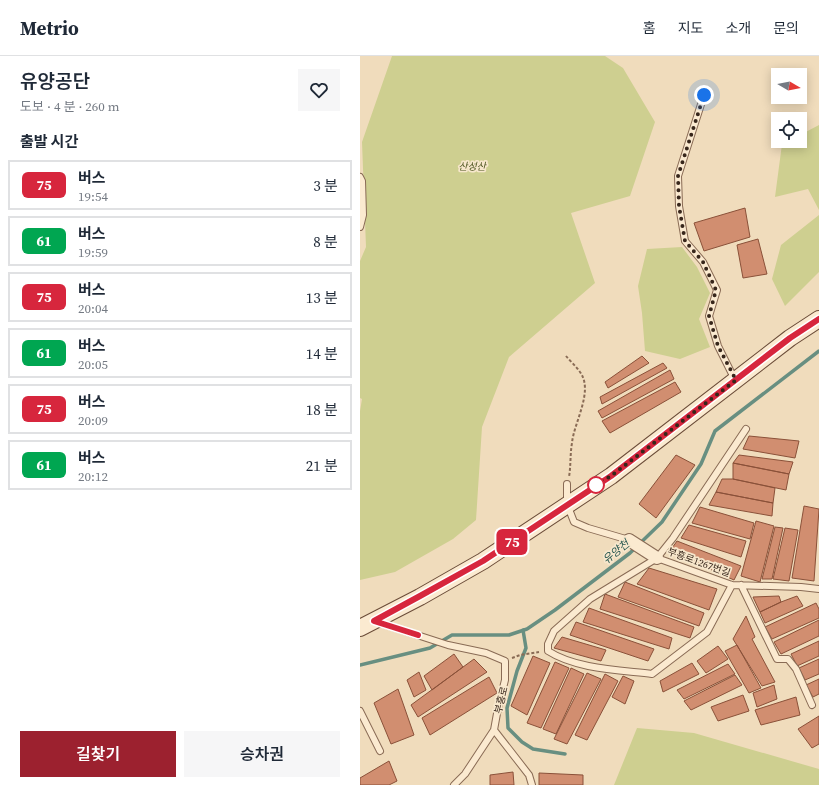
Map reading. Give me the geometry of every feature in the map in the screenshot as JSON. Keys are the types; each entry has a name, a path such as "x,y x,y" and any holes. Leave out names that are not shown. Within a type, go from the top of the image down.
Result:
{"main road":[{"path":"367,624 483,561 531,530 567,504 611,476 790,338 819,319"}],"street":[{"path":"629,540 657,558"}],"lane":[{"path":"704,95 678,176 679,206 685,241 703,262 716,290 709,316 718,346 736,380"},
{"path":"360,177 362,181 363,215 360,227"},
{"name":"부흥로1267번길","path":"746,429 673,538 657,558 732,585 801,587 818,589"},
{"path":"567,484 567,504 574,522 588,528 629,540"},
{"path":"657,558 590,599 554,631 548,644 548,651 556,656 588,666 652,674 707,632 732,585"},
{"path":"741,585 777,659 788,659 796,669 812,705"},
{"name":"부흥로","path":"367,624 418,635 448,645 486,653 505,661 506,680 498,708 494,730 465,774 454,785"},
{"path":"360,712 380,751"},
{"path":"494,730 529,775 532,785"}],"path":[{"path":"566,356 581,373 585,384 582,406 572,442 571,463 567,484"},
{"path":"520,655 536,652"}],"green space":[{"name":"산성산","path":"392,56 605,56 623,68 655,122 630,196 571,213 595,283 509,357 482,427 476,520 453,539 395,572 360,580 360,411 362,399 360,398 360,261 366,247 362,142"},
{"path":"819,125 819,210 808,189 775,197 781,148 807,148 807,131"},
{"path":"819,215 819,272 785,306 772,279 781,245"},
{"path":"682,247 697,267 710,293 699,319 710,347 680,359 645,351 638,286 647,249"},
{"path":"637,728 694,733 819,769 819,785 614,785"}],"building":[{"path":"745,208 750,237 704,251 694,223"},
{"path":"758,239 767,274 743,278 737,245"},
{"path":"642,356 649,363 608,388 605,382"},
{"path":"663,363 667,368 602,404 600,397"},
{"path":"670,370 674,379 602,418 598,411"},
{"path":"675,382 681,392 610,433 602,421"},
{"path":"749,436 799,441 795,458 743,449"},
{"path":"676,455 695,465 656,518 639,504"},
{"path":"739,455 793,462 789,474 733,463"},
{"path":"733,463 789,474 786,490 733,479"},
{"path":"722,479 733,479 775,488 773,503 716,492"},
{"path":"716,492 773,503 772,516 709,505"},
{"path":"804,506 819,509 814,581 792,578"},
{"path":"700,507 754,523 750,539 692,523"},
{"path":"756,521 774,526 760,582 741,576"},
{"path":"689,525 746,541 741,557 681,538"},
{"path":"775,527 783,528 772,579 762,579"},
{"path":"785,528 798,530 789,581 773,579"},
{"path":"677,541 741,566 734,580 670,551"},
{"path":"649,568 717,589 709,610 637,584"},
{"path":"625,582 704,613 699,626 618,597"},
{"path":"605,594 694,627 690,638 600,609"},
{"path":"779,596 781,602 760,612 753,597"},
{"path":"797,596 803,606 765,623 760,612"},
{"path":"816,603 819,609 819,618 772,639 765,627"},
{"path":"589,608 672,638 669,649 583,622"},
{"path":"746,616 755,637 752,639 775,682 762,686 733,639"},
{"path":"819,620 819,636 781,654 774,642"},
{"path":"576,622 654,649 648,661 570,635"},
{"path":"562,637 606,650 601,661 554,648"},
{"path":"819,641 819,656 797,666 791,654"},
{"path":"737,645 761,688 749,693 725,651"},
{"path":"718,646 728,659 706,673 697,661"},
{"path":"454,654 463,667 432,690 424,676"},
{"path":"533,656 550,663 527,715 511,706"},
{"path":"474,659 487,672 418,717 411,705"},
{"path":"819,659 819,674 805,680 799,668"},
{"path":"555,662 569,668 541,728 527,723"},
{"path":"692,663 699,674 663,692 660,681"},
{"path":"728,664 735,674 684,699 677,690"},
{"path":"571,668 584,674 556,734 543,729"},
{"path":"419,672 426,690 414,697 407,680"},
{"path":"587,673 601,679 567,744 554,739"},
{"path":"605,674 618,681 587,740 575,735"},
{"path":"735,675 742,685 691,710 684,701"},
{"path":"623,676 634,681 625,704 612,697"},
{"path":"489,677 497,693 430,735 422,718"},
{"path":"819,679 819,694 813,697 806,685"},
{"path":"774,685 777,699 757,707 753,693"},
{"path":"398,689 414,735 391,744 374,703"},
{"path":"743,695 749,711 718,721 711,707"},
{"path":"796,697 800,715 761,725 755,710"},
{"path":"819,716 819,744 812,748 798,729"},
{"path":"389,761 397,781 389,785 360,785 360,778"},
{"path":"513,772 514,785 490,785 490,775"},
{"path":"539,773 583,775 583,785 539,785"}],"waterway":[{"name":"유양천","path":"360,665 430,648 452,635 509,635 527,629 555,610 630,553 662,522 701,464 715,431 819,351"},
{"path":"523,630 526,648 517,671 507,708 508,728 522,742 533,749 565,754"}],"bus line":[{"name":"75","path":"418,635 374,621 483,561 611,476 790,338 819,319"}],"route":[{"path":"596,485 611,476 736,380 718,346 709,316 716,290 703,262 685,241 679,206 678,176 704,95"}]}
